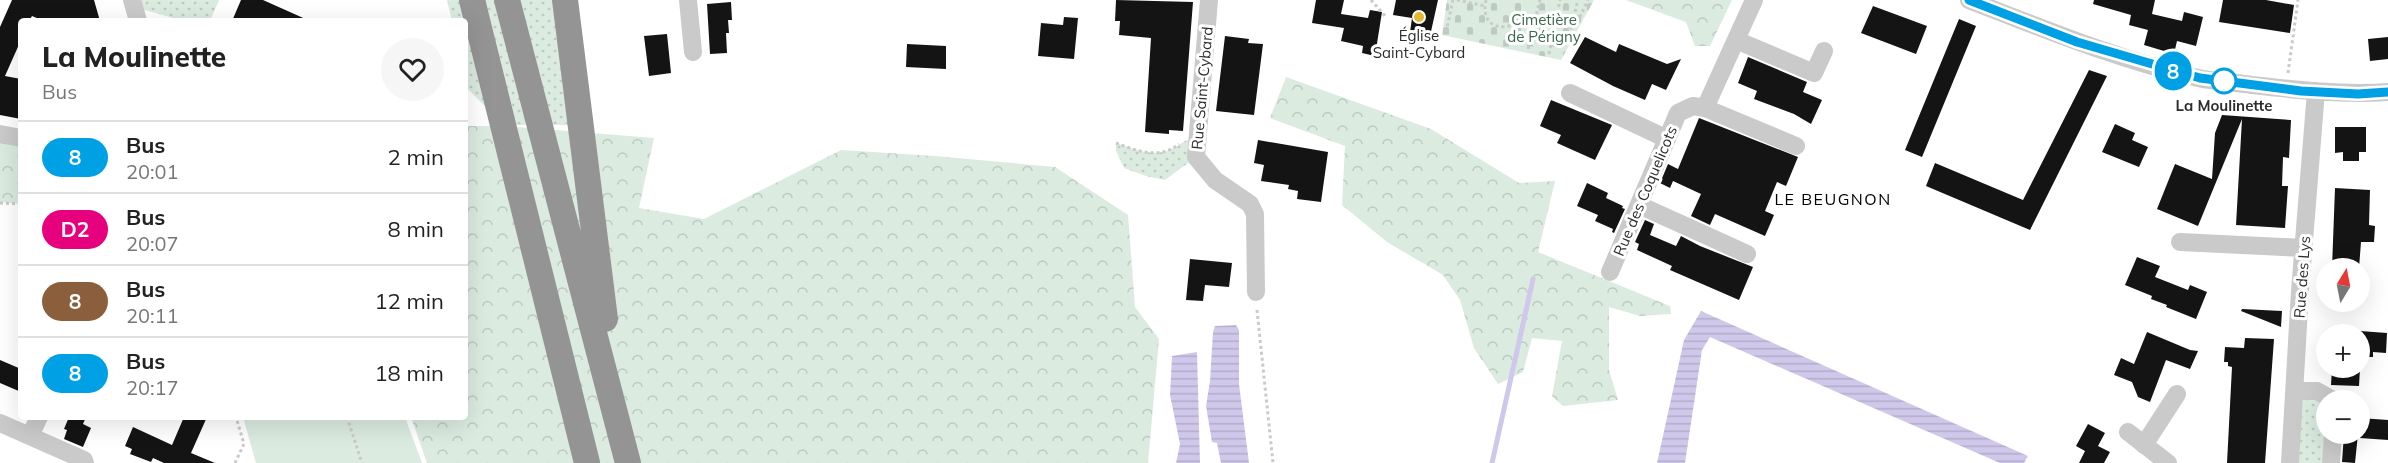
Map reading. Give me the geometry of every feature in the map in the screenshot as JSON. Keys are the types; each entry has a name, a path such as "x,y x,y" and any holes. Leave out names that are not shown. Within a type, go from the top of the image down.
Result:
{"highway":[{"path":"472,0 587,463"},
{"path":"507,0 628,463"},
{"path":"565,0 619,423"}],"street":[{"path":"132,0 137,18"},
{"path":"688,0 693,52"},
{"name":"Rue Saint-Cybard","path":"1209,0 1196,157 1215,180 1250,204 1255,214 1256,292"},
{"path":"1754,0 1705,108 1796,146"},
{"path":"1969,0 2077,42 2145,64 2200,78 2286,89 2358,94 2388,92"},
{"path":"1736,40 1814,73 1824,51"},
{"name":"Rue des Lys","path":"2290,463 2316,91"},
{"path":"1570,93 1667,139"},
{"name":"Rue des Coquelicots","path":"1610,272 1678,112 1693,106 1705,108"},
{"path":"0,134 18,137"},
{"path":"1639,205 1747,254"},
{"path":"2180,242 2304,249"},
{"path":"2296,391 2316,391"},
{"path":"2144,445 2177,394"},
{"path":"30,436 38,420"},
{"path":"0,423 84,460 85,463"},
{"path":"2128,432 2168,463"},
{"path":"2331,463 2332,444"}],"path":[{"path":"1371,0 1387,18"},
{"path":"1446,32 1455,0 1485,6"},
{"path":"1486,0 1486,16 1492,24 1498,27 1513,25 1519,15 1576,25 1588,0"},
{"path":"1528,49 1540,0"},
{"path":"1549,54 1560,0"},
{"path":"1568,41 1578,0"},
{"path":"2286,89 2298,0"},
{"path":"1116,143 1139,151 1154,153 1166,152 1183,140 1197,138"},
{"path":"0,203 18,204"},
{"path":"1256,292 1273,463"},
{"path":"236,463 244,444 237,420"},
{"path":"347,420 362,463"}],"green space":[{"path":"138,0 219,0 211,18 173,18 141,9"},
{"path":"447,0 565,0 580,126 540,124 504,126 468,89 468,18 451,18"},
{"name":"Cimetière de Périgny","path":"1447,0 1594,0 1561,60 1442,35"},
{"path":"1626,0 1732,0 1710,46 1695,46 1686,22"},
{"path":"1286,77 1431,129 1519,183 1555,181 1538,252 1670,306 1671,314 1640,316 1609,307 1609,370 1618,400 1563,406 1552,396 1562,341 1532,338 1523,372 1498,384 1474,348 1460,300 1443,275 1387,242 1342,205 1345,146 1270,118"},
{"path":"468,126 504,126 654,138 639,208 704,219 841,150 1055,167 1128,215 1135,307 1159,339 1148,463 427,463 412,420 468,420"},
{"path":"0,134 18,137 18,204 0,202"},
{"path":"1197,138 1196,157 1165,180 1124,168 1116,151 1116,143 1144,152 1165,152"},
{"path":"2296,391 2316,397 2316,444 2328,444 2331,463 2290,463"},
{"path":"244,420 406,420 422,463 256,463"}],"shaded area":[{"path":"1701,311 2028,456 2024,463 2000,463 1710,337 1702,350 1685,463 1657,463 1684,340"},
{"path":"1236,325 1239,330 1239,384 1249,463 1221,463 1217,443 1212,442 1206,406 1213,332 1215,326"},
{"path":"1197,352 1200,463 1176,463 1180,444 1170,395 1172,356"}],"building":[{"path":"12,0 94,0 99,18 37,18 32,16 31,18 18,18 18,47 5,76 18,78 18,118 0,115 0,27"},
{"path":"241,0 263,0 303,18 233,18"},
{"path":"1116,0 1193,2 1183,131 1169,130 1169,134 1145,132 1151,38 1119,35 1120,21 1115,21"},
{"path":"1316,0 1344,0 1341,14 1368,18 1370,10 1382,12 1375,56 1362,53 1363,46 1341,41 1344,28 1312,23"},
{"name":"Église Saint-Cybard","path":"1396,0 1438,0 1430,36 1410,32 1412,18 1393,15"},
{"path":"2094,0 2155,0 2152,14 2182,21 2184,12 2203,17 2196,46 2177,41 2174,54 2144,45 2148,30 2129,25 2131,15 2093,4"},
{"path":"2223,0 2266,0 2294,5 2290,33 2219,22"},
{"path":"731,2 732,20 728,20 729,33 726,33 727,53 710,54 707,4"},
{"path":"1873,6 1927,26 1916,54 1861,33"},
{"path":"1064,17 1078,18 1074,59 1038,56 1041,23 1063,25"},
{"path":"1959,19 1976,26 1922,157 1905,150"},
{"path":"667,34 671,73 649,76 644,36"},
{"path":"1225,36 1249,39 1248,43 1263,44 1254,115 1216,111"},
{"path":"1585,37 1616,52 1619,44 1667,64 1681,59 1666,90 1652,84 1645,100 1570,63"},
{"path":"2388,37 2388,59 2370,61 2368,39"},
{"path":"907,44 946,46 946,69 906,67"},
{"path":"1748,57 1807,82 1803,92 1822,100 1811,124 1794,114 1754,99 1757,91 1738,83"},
{"path":"2089,70 2107,76 2030,230 1926,186 1935,163 2023,200"},
{"path":"1551,100 1612,125 1595,160 1557,143 1561,135 1540,126"},
{"path":"2222,115 2291,120 2289,158 2283,157 2282,186 2288,186 2285,228 2236,225 2242,119 2198,226 2157,209 2175,164 2212,179 2215,133"},
{"path":"1699,118 1798,157 1786,186 1777,182 1765,211 1774,215 1765,236 1715,214 1710,225 1691,216 1701,194 1673,181 1670,188 1660,183 1668,164 1678,169"},
{"path":"2115,124 2135,133 2132,140 2148,147 2139,167 2102,152"},
{"path":"2335,127 2366,127 2366,152 2359,152 2359,161 2343,161 2343,152 2335,153"},
{"path":"1258,140 1328,152 1321,202 1297,199 1298,191 1288,189 1289,185 1261,181 1264,165 1254,163"},
{"path":"1587,183 1608,193 1606,198 1625,209 1614,233 1613,229 1595,221 1598,215 1577,206"},
{"path":"2335,188 2370,190 2369,225 2375,226 2374,242 2361,242 2360,258 2332,258"},
{"path":"1645,220 1654,224 1650,235 1676,246 1681,236 1753,267 1739,300 1670,270 1672,266 1637,250 1639,244 1635,242"},
{"path":"2137,257 2160,266 2155,277 2188,290 2190,285 2207,292 2196,319 2166,307 2167,305 2151,299 2152,296 2125,285"},
{"path":"1190,259 1232,263 1229,287 1205,285 1203,301 1186,300"},
{"path":"2242,309 2282,311 2281,327 2241,311"},
{"path":"2147,332 2190,350 2198,351 2190,369 2166,360 2150,402 2138,397 2132,382 2114,375 2121,358 2134,364"},
{"path":"2370,332 2387,333 2386,353 2373,352 2373,357 2370,357"},
{"path":"2245,338 2274,339 2265,463 2227,463 2232,367 2228,366 2228,362 2224,362 2225,347 2244,348"},
{"path":"0,360 18,368 18,391 0,383"},
{"path":"2331,378 2359,378 2359,386 2331,385"},
{"path":"2370,419 2388,420 2388,440 2370,439"},
{"path":"68,420 85,420 83,424 91,428 83,447 64,439 67,430 64,429"},
{"path":"183,420 206,420 191,453 215,463 164,463 153,458 151,462 130,454 132,449 125,446 133,427 172,445"},
{"path":"2088,424 2105,433 2098,446 2110,452 2104,463 2079,463 2085,451 2076,446"},
{"path":"2343,444 2357,444 2355,463 2342,462"}],"waterway":[{"path":"1492,463 1533,279"}],"bus line":[{"name":"8","path":"1969,0 2077,42 2145,64 2200,78 2301,91 2358,94 2388,92"}],"place":[{"name":"Église Saint-Cybard","path":"1419,17"},
{"name":"La Moulinette","path":"2224,81"}],"district":[{"name":"LE BEUGNON","path":"1833,199"}]}
